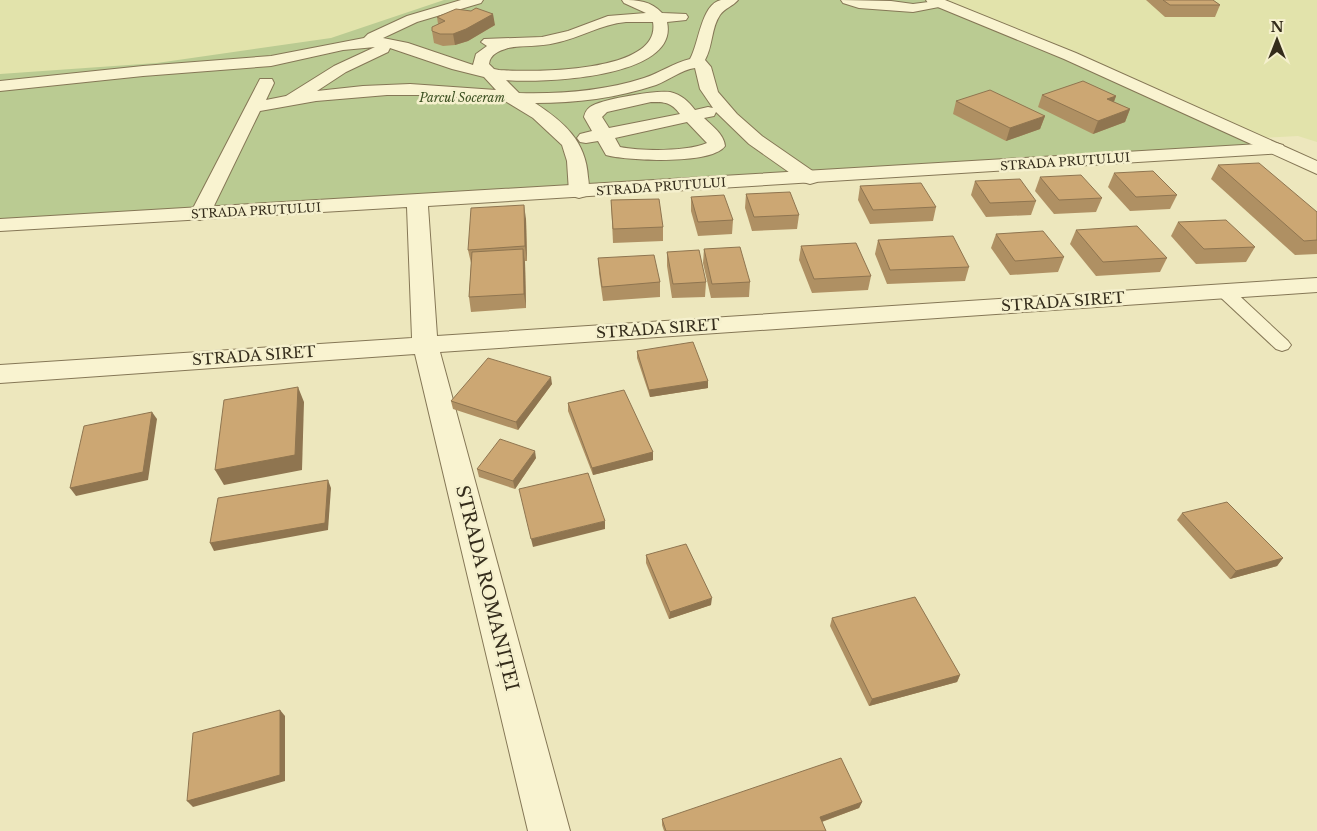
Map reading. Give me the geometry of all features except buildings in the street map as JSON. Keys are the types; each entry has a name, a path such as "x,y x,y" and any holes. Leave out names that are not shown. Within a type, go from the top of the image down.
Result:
{"street":[{"path":"370,42 373,37 412,19 476,0"},
{"path":"0,86 270,61 370,42 417,51 459,67 489,73 512,76 557,76 591,72 614,67 638,58 651,49 661,34 661,26 658,19 650,9 629,0"},
{"path":"696,63 701,56 710,20 715,10 731,0"},
{"path":"854,2 913,8 936,1 1070,56 1276,149"},
{"path":"854,2 876,19"},
{"path":"654,3 669,13 681,17"},
{"path":"478,40 508,43 534,42 564,37 608,20 681,17 710,20"},
{"path":"508,43 488,51 482,57 481,65 514,98 553,125 567,140 574,150 577,162 579,192"},
{"path":"292,100 324,79 369,54 396,46"},
{"path":"254,107 321,95 401,87 458,90 514,98 557,98 589,95 651,81 665,76 684,65 696,63 701,64 704,68 705,84 720,106 732,119 810,178"},
{"path":"200,214 266,83"},
{"path":"651,97 668,97 680,102 716,142 713,149 660,154 618,154 613,151 604,136 593,117 594,112 601,108 651,97"},
{"path":"567,140 604,136 692,117 720,106"},
{"name":"STRADA PRUTULUI","path":"0,225 417,202 1276,149 1317,168"},
{"name":"STRADA ROMANIȚEI","path":"417,202 426,344 549,831"},
{"name":"STRADA SIRET","path":"0,374 1317,285"}],"lane":[{"path":"1224,291 1282,346"}],"green space":[{"name":"Parcul Soceram","path":"0,0 1317,0 1317,142 1298,136 0,214"},
{"name":"Parcul Soceram","path":"444,0 933,0 1276,149 0,224 0,74 157,63 331,38"}]}
